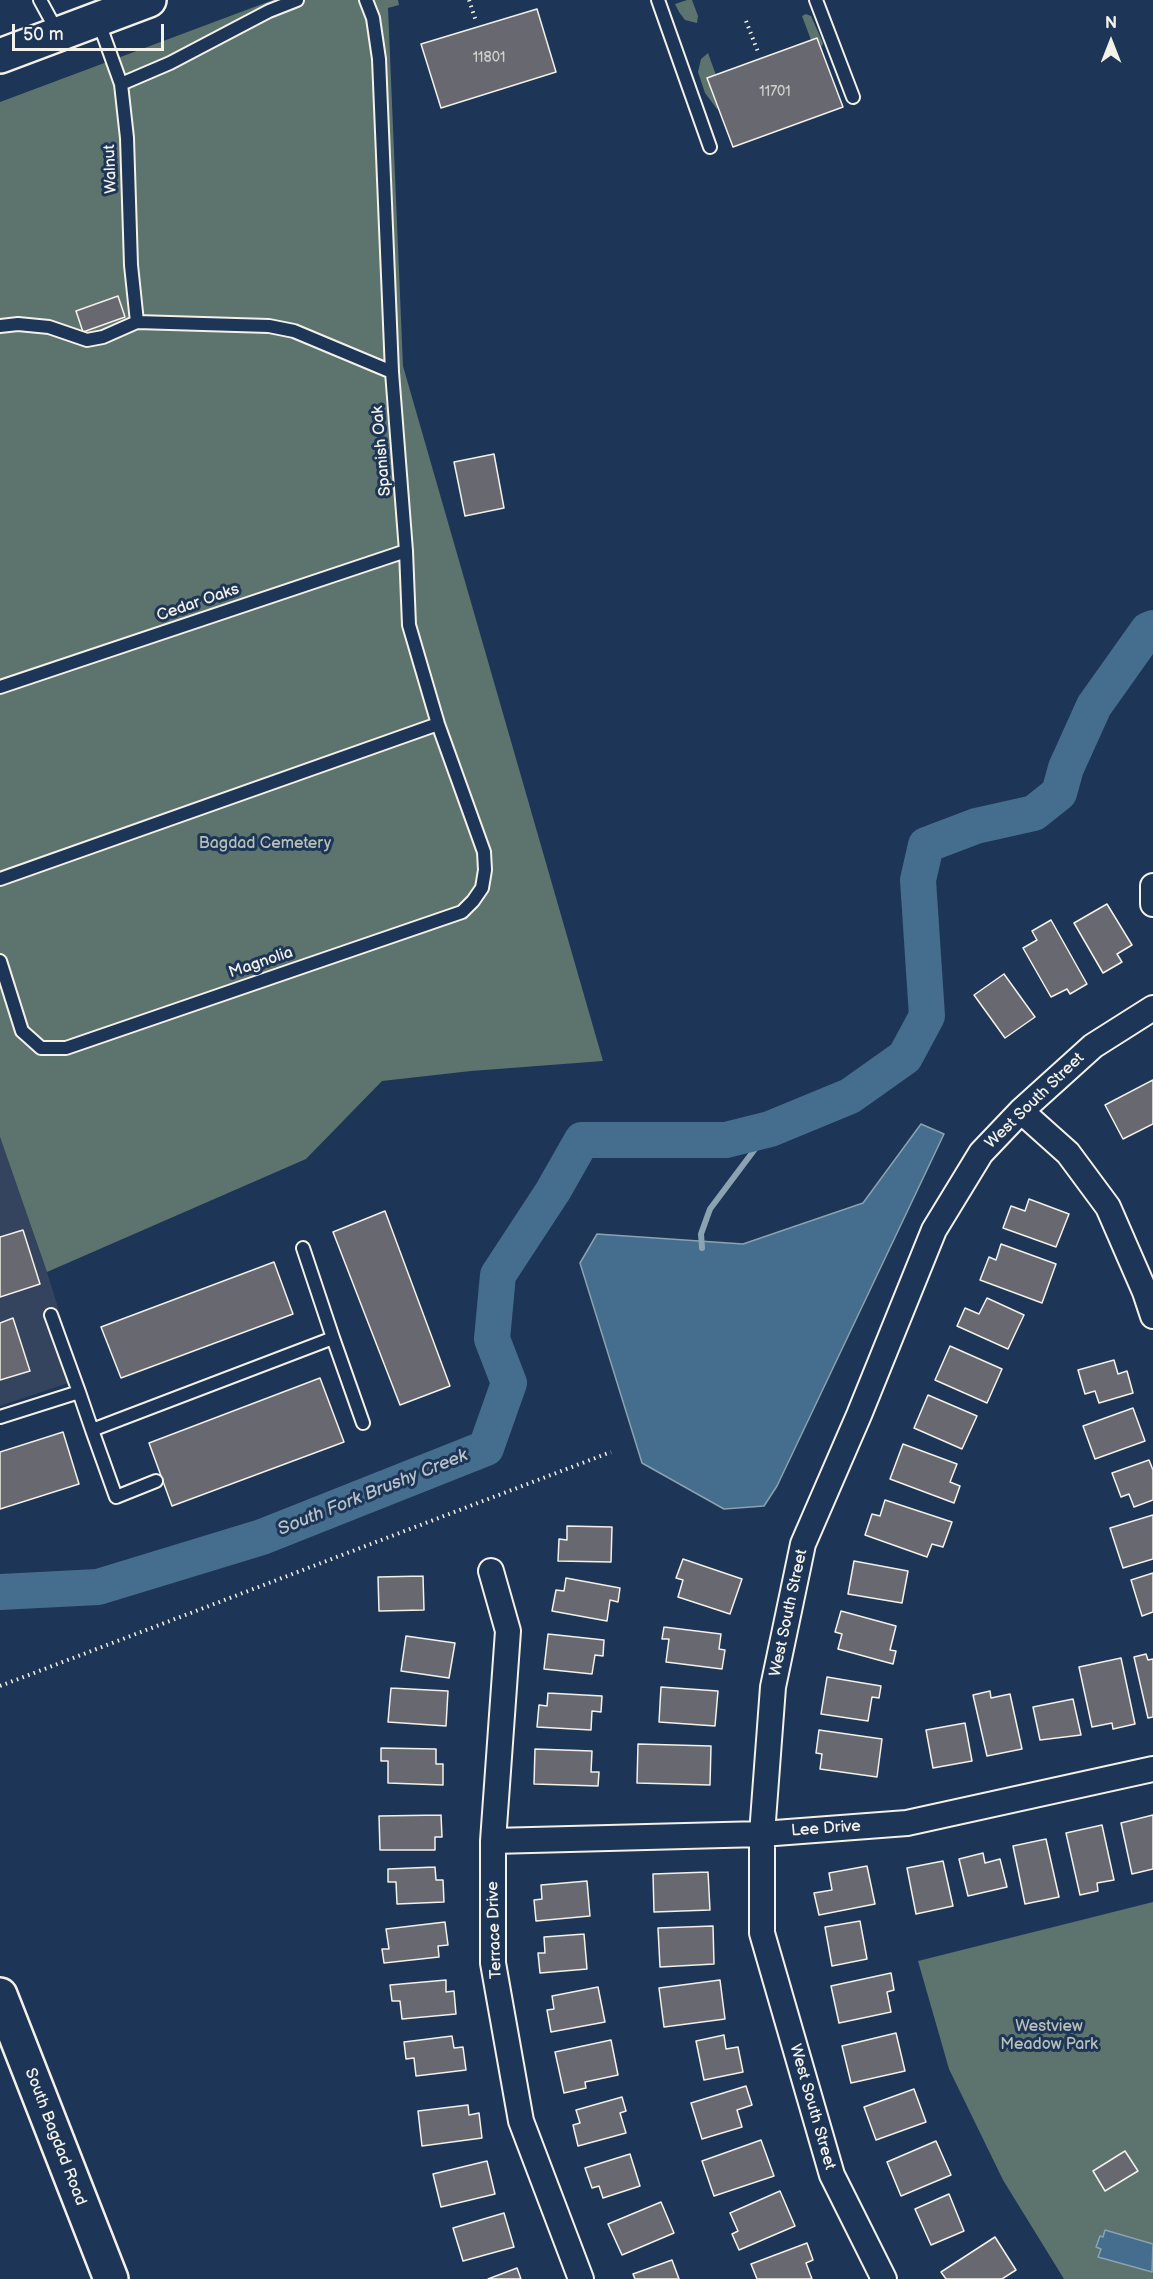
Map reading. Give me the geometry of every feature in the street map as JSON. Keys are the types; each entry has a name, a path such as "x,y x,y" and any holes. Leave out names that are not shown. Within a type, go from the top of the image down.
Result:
{"main road":[{"path":"0,56 149,0"},
{"name":"South Bagdad Road","path":"0,1995 111,2279"}],"street":[{"path":"1153,886 1153,904"},
{"name":"West South Street","path":"884,2279 832,2175 762,1933 762,1834 773,1687 803,1544 864,1404 934,1230 981,1153 1021,1111 1093,1046 1153,1008"},
{"path":"1021,1111 1068,1153 1108,1207 1153,1316"},
{"name":"Terrace Drive","path":"491,1571 508,1631 493,1841 493,1963 521,2121 581,2279"},
{"name":"Lee Drive","path":"493,1841 762,1834 907,1823 1153,1769"}],"lane":[{"path":"40,0 59,34"},
{"path":"121,84 170,63 269,11 297,0"},
{"name":"Spanish Oak","path":"365,0 372,18 380,59 392,372 406,551 409,625 438,724 484,852 482,888"},
{"path":"658,0 710,147"},
{"path":"816,0 853,97"},
{"name":"Walnut","path":"97,19 121,84 127,138 131,265 136,321"},
{"path":"0,326 18,324 49,327 87,340 103,337 136,321 278,327 294,331 392,372"},
{"name":"Cedar Oaks","path":"0,687 406,551"},
{"path":"0,879 438,724"},
{"name":"Magnolia","path":"0,961 22,1032 41,1048 66,1048 462,912 473,902 482,888"},
{"path":"303,1248 363,1422"},
{"path":"51,1315 116,1497 156,1482"},
{"path":"92,1430 333,1338"},
{"path":"0,1417 79,1392"}],"path":[{"path":"469,0 476,21"},
{"path":"746,21 758,52"},
{"path":"0,1686 610,1452"}],"shaded area":[{"path":"921,1124 944,1134 777,1486 764,1506 724,1509 642,1463 580,1263 597,1234 743,1244 863,1203"},
{"path":"0,1137 47,1272 80,1379 0,1406"},
{"path":"1105,2230 1153,2244 1152,2272 1098,2257 1101,2249 1096,2247"}],"green space":[{"name":"Bagdad Cemetery","path":"273,0 398,0 399,5 388,8 403,366 603,1061 471,1071 382,1081 306,1159 47,1272 0,1137 0,102"},
{"path":"692,0 698,16 697,23 685,20 675,4"},
{"path":"806,14 811,16 823,43 822,47 817,38 811,40 802,16"},
{"path":"708,53 716,75 708,78 719,108 717,109 705,93 698,72 701,59"},
{"name":"Westview Meadow Park","path":"1153,1902 1153,2279 1064,2279 1003,2180 949,2069 918,1961"}],"building":[{"path":"537,9 556,72 441,108 421,44"},
{"path":"817,38 843,107 733,147 707,78"},
{"path":"118,296 125,317 83,332 76,311"},
{"path":"494,454 504,508 465,516 454,462"},
{"path":"1107,904 1132,945 1117,954 1122,962 1103,973 1074,923"},
{"path":"1051,920 1087,984 1070,994 1067,989 1051,997 1023,948 1037,940 1032,931"},
{"path":"1004,974 1035,1017 1005,1038 974,995"},
{"path":"1153,1080 1153,1124 1123,1139 1105,1105"},
{"path":"1029,1199 1069,1214 1056,1247 1003,1228 1011,1206 1025,1211"},
{"path":"385,1211 450,1386 400,1405 333,1232"},
{"path":"23,1230 40,1284 0,1297 0,1237"},
{"path":"1001,1244 1056,1264 1042,1303 980,1280 989,1257 996,1260"},
{"path":"274,1262 293,1314 121,1378 101,1327"},
{"path":"987,1298 1024,1315 1008,1349 957,1326 965,1308 979,1314"},
{"path":"13,1318 30,1371 0,1380 0,1323"},
{"path":"950,1346 1002,1369 987,1403 935,1380"},
{"path":"1114,1360 1118,1374 1127,1371 1133,1393 1099,1403 1095,1391 1085,1394 1078,1370"},
{"path":"320,1378 344,1442 172,1506 149,1443"},
{"path":"928,1395 977,1416 962,1449 914,1428"},
{"path":"1133,1408 1145,1441 1095,1459 1083,1426"},
{"path":"63,1432 79,1484 0,1509 0,1452"},
{"path":"903,1444 957,1464 950,1482 960,1486 954,1503 890,1479"},
{"path":"1149,1460 1153,1470 1153,1500 1134,1507 1129,1494 1121,1497 1112,1473"},
{"path":"885,1500 952,1522 943,1547 932,1544 927,1557 865,1535 872,1514 880,1516"},
{"path":"1153,1515 1153,1559 1123,1568 1110,1528"},
{"path":"567,1526 612,1527 611,1562 558,1561 559,1539 567,1540"},
{"path":"683,1559 742,1579 730,1614 678,1597 683,1580 676,1578"},
{"path":"854,1561 908,1571 902,1603 848,1594"},
{"path":"1153,1573 1153,1612 1142,1616 1131,1580"},
{"path":"423,1576 424,1610 379,1611 378,1577"},
{"path":"566,1578 620,1588 618,1602 610,1600 607,1621 552,1611 556,1590 564,1591"},
{"path":"841,1611 896,1626 890,1650 896,1651 893,1664 838,1649 842,1634 835,1632"},
{"path":"664,1627 721,1634 719,1649 725,1650 722,1669 666,1662 669,1639 662,1639"},
{"path":"548,1634 604,1640 603,1656 595,1655 592,1674 544,1669"},
{"path":"406,1636 455,1643 449,1678 401,1671"},
{"path":"1146,1654 1148,1660 1153,1659 1153,1717 1148,1718 1134,1657"},
{"path":"1121,1658 1135,1724 1113,1729 1112,1723 1092,1727 1079,1667"},
{"path":"827,1677 881,1686 879,1698 872,1697 868,1721 821,1714"},
{"path":"661,1687 718,1691 715,1726 659,1722"},
{"path":"391,1688 448,1691 446,1726 388,1722"},
{"path":"990,1691 991,1698 1010,1694 1022,1749 987,1756 973,1695"},
{"path":"548,1693 602,1696 601,1712 592,1711 591,1730 537,1727 539,1705 547,1706"},
{"path":"1073,1699 1081,1735 1040,1740 1033,1707"},
{"path":"965,1723 972,1761 933,1768 926,1730"},
{"path":"819,1730 882,1739 877,1777 820,1769 822,1754 816,1753"},
{"path":"638,1744 711,1746 710,1785 637,1783"},
{"path":"381,1748 436,1749 436,1764 443,1764 443,1785 388,1783 388,1761 381,1761"},
{"path":"535,1749 592,1751 591,1772 599,1772 598,1786 534,1784"},
{"path":"441,1815 442,1837 435,1837 435,1850 380,1850 379,1816"},
{"path":"1153,1815 1153,1869 1132,1874 1121,1823"},
{"path":"1102,1825 1114,1880 1097,1883 1098,1891 1080,1895 1066,1833"},
{"path":"1046,1839 1059,1897 1025,1904 1013,1846"},
{"path":"983,1853 985,1863 1000,1859 1007,1887 968,1896 959,1859"},
{"path":"943,1861 953,1906 916,1914 907,1868"},
{"path":"867,1866 875,1904 819,1915 814,1893 832,1890 829,1873"},
{"path":"435,1867 436,1880 443,1880 444,1902 397,1904 396,1882 388,1882 388,1869"},
{"path":"708,1872 710,1910 654,1912 653,1874"},
{"path":"587,1881 590,1916 536,1921 534,1900 542,1899 541,1885"},
{"path":"860,1921 867,1959 832,1966 825,1927"},
{"path":"445,1922 448,1945 438,1946 439,1957 384,1963 382,1949 389,1949 386,1929"},
{"path":"713,1926 714,1964 660,1967 658,1928"},
{"path":"584,1934 587,1969 540,1973 538,1953 545,1953 544,1937"},
{"path":"891,1973 894,1990 887,1992 891,2012 839,2023 831,1986"},
{"path":"446,1980 446,1992 454,1991 456,2014 402,2019 400,2001 392,2001 390,1985"},
{"path":"720,1980 725,2019 664,2027 659,1988"},
{"path":"598,1987 605,2022 551,2032 547,2010 554,2009 552,1996"},
{"path":"896,2033 905,2071 851,2083 842,2046"},
{"path":"724,2035 726,2049 738,2047 743,2072 704,2080 696,2041"},
{"path":"452,2036 454,2048 463,2047 466,2070 416,2076 414,2058 406,2059 404,2042"},
{"path":"611,2040 618,2075 585,2082 586,2088 564,2093 555,2052"},
{"path":"746,2086 752,2105 737,2110 742,2127 702,2139 691,2103"},
{"path":"914,2089 926,2122 876,2140 864,2107"},
{"path":"622,2097 626,2111 620,2113 626,2133 578,2146 573,2125 580,2123 576,2110"},
{"path":"468,2105 469,2115 479,2113 482,2138 422,2146 418,2111"},
{"path":"761,2140 774,2176 714,2196 702,2161"},
{"path":"936,2141 951,2175 901,2196 887,2162"},
{"path":"1125,2151 1138,2171 1105,2191 1093,2171"},
{"path":"630,2154 640,2186 603,2198 599,2186 592,2188 585,2168"},
{"path":"487,2161 495,2194 441,2207 433,2174"},
{"path":"780,2191 795,2226 739,2250 732,2234 738,2231 730,2213"},
{"path":"949,2194 964,2231 931,2245 915,2209"},
{"path":"661,2202 674,2233 622,2255 608,2224"},
{"path":"504,2213 514,2247 463,2261 453,2228"},
{"path":"995,2237 1016,2270 1002,2279 946,2279 941,2272"},
{"path":"807,2243 813,2260 806,2263 812,2279 757,2279 751,2264"},
{"path":"672,2260 679,2279 635,2279 633,2274"},
{"path":"517,2268 521,2279 488,2279"}],"waterway":[{"name":"South Fork Brushy Creek","path":"0,1592 98,1587 262,1537 486,1448 509,1383 492,1339 498,1275 553,1191 582,1140 726,1140 770,1129 850,1096 905,1057 927,1016 918,880 926,845 976,826 1034,813 1059,793 1066,768 1094,706 1148,630 1153,628"},
{"path":"702,1248 701,1234 710,1209 770,1129"}]}
